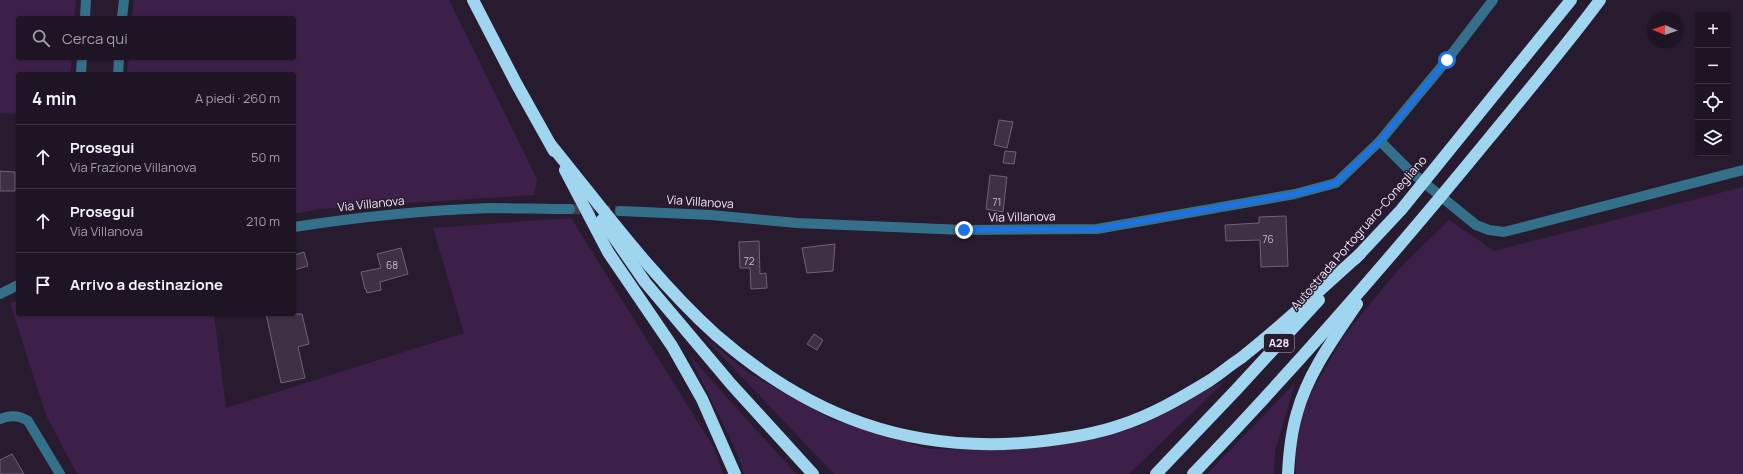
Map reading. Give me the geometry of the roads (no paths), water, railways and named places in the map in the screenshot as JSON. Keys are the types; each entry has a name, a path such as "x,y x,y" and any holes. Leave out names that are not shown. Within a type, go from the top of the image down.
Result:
{"highway":[{"path":"474,0 516,83 608,252 672,346 702,399 735,474"},
{"name":"Autostrada Portogruaro-Conegliano","path":"1156,474 1236,390 1401,210 1571,0"},
{"name":"A28","path":"1193,474 1268,395 1423,219 1600,0"},
{"path":"551,145 627,238 683,303 717,335 761,371 798,395 838,414 883,431 928,440 974,445 1010,444 1052,440 1086,435 1121,425 1154,411 1212,380 1261,342 1360,254"},
{"path":"551,145 645,282 731,384 813,474"},
{"path":"1288,474 1292,435 1297,413 1309,383 1326,350 1386,262"}],"street":[{"path":"85,16 86,0"},
{"path":"122,16 124,0"},
{"name":"Via Villanova","path":"620,211 797,223 964,230 1097,229 1295,194 1336,183 1380,141 1447,60 1493,0"},
{"path":"81,72 82,60"},
{"path":"118,72 119,60"},
{"path":"1380,141 1411,172 1476,225 1489,230 1504,232 1743,170"},
{"name":"Via Villanova","path":"296,228 346,219 398,214 491,208 570,209"},
{"path":"0,294 16,286"},
{"path":"0,419 6,416 14,416 22,417 28,421 60,474"}],"tunnel":[{"path":"570,209 620,211"}]}
